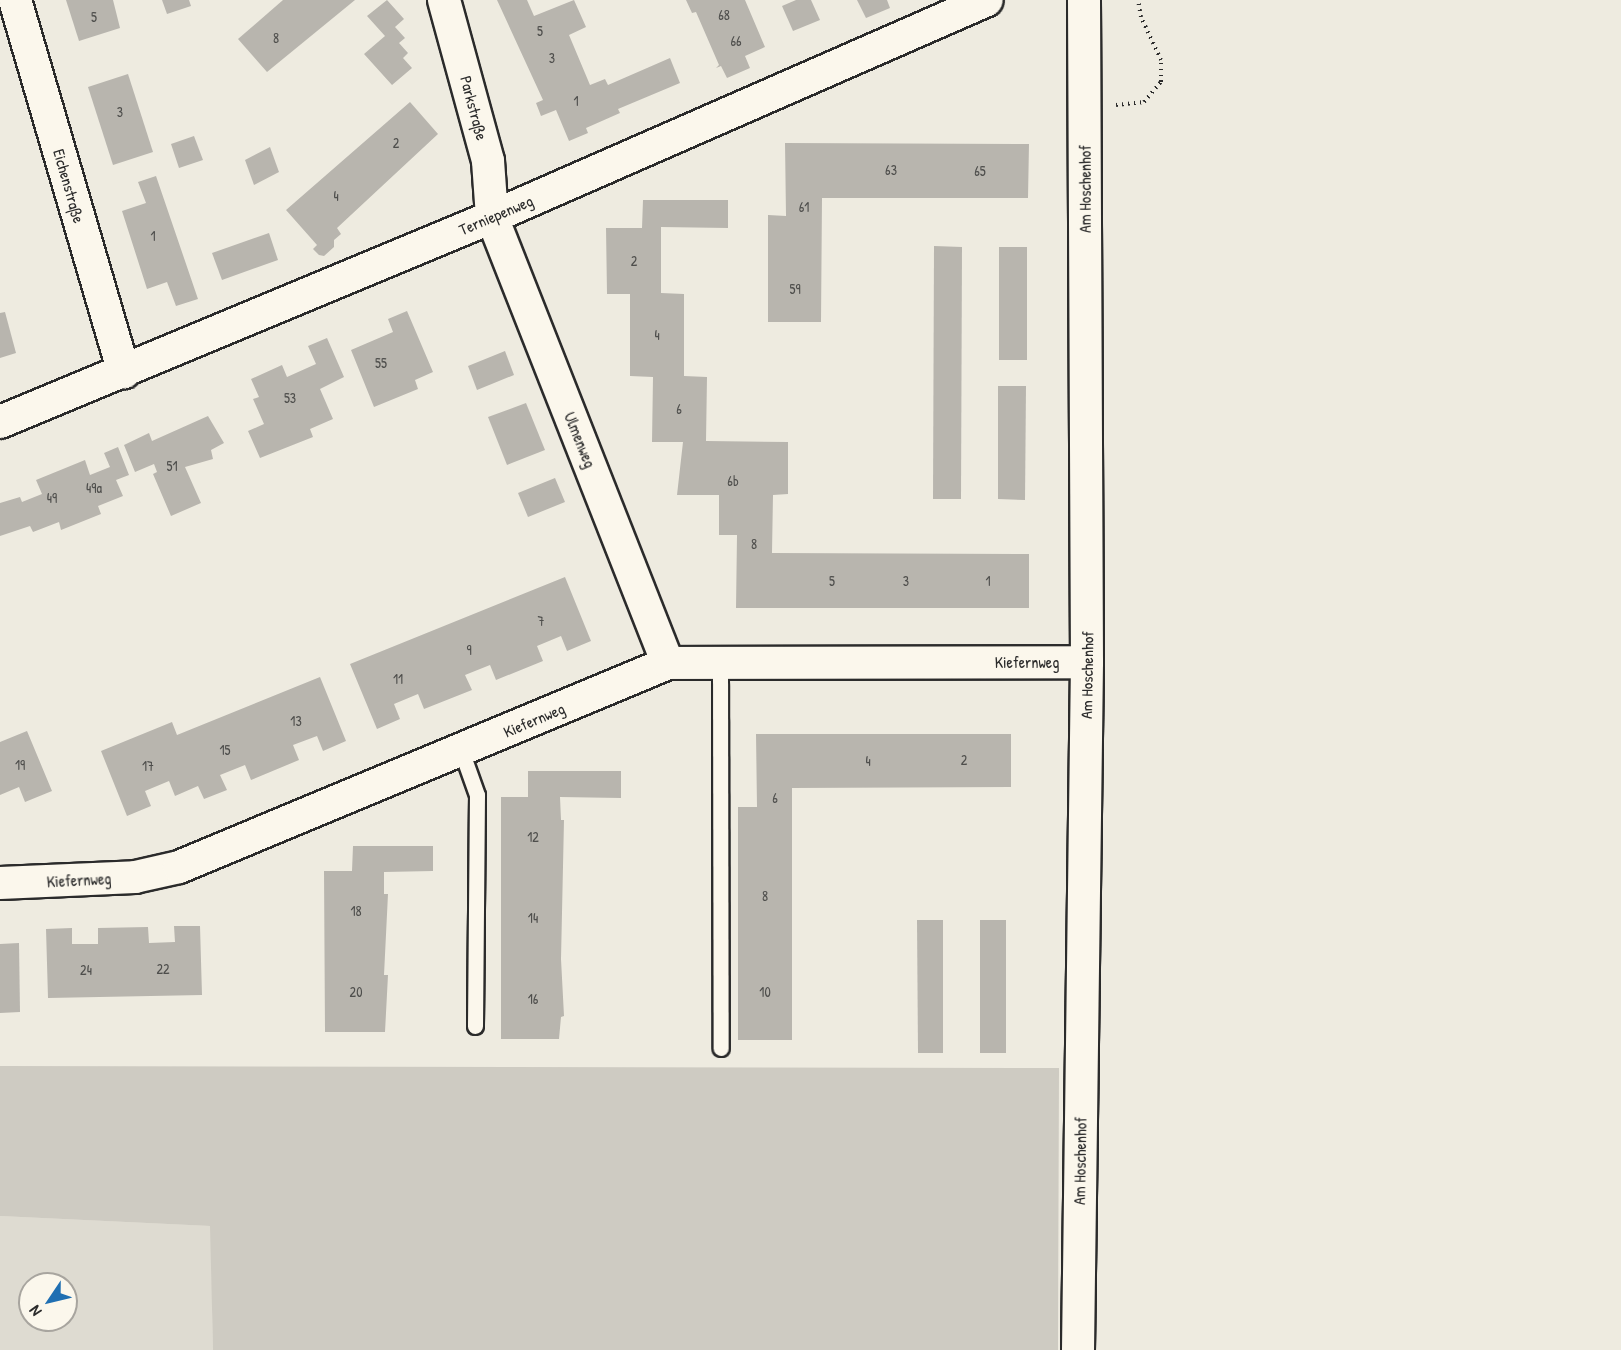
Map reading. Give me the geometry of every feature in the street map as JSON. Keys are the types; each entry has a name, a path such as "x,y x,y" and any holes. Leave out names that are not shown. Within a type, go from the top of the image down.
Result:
{"street":[{"name":"Eichenstraße","path":"15,0 124,372"},
{"name":"Parkstraße","path":"444,0 488,161 492,217"},
{"name":"Terniepenweg","path":"0,422 492,217 987,0"},
{"name":"Am Hoschenhof","path":"1078,1350 1087,662 1084,0"},
{"name":"Ulmenweg","path":"492,217 668,663"},
{"name":"Kiefernweg","path":"0,883 135,877 179,867 668,663 1087,662"}],"lane":[{"path":"720,663 721,1048"},
{"path":"461,750 477,795 474,1026"}],"path":[{"path":"1085,108 1144,102 1161,82 1161,60 1141,17 1138,0"}],"shaded area":[{"path":"0,1066 1059,1068 1058,1350 213,1350 210,1226 0,1216"},
{"path":"0,1216 211,1226 213,1350 0,1350"}],"building":[{"path":"66,0 113,0 120,28 79,41"},
{"path":"162,0 189,0 191,6 167,14"},
{"path":"283,0 355,0 267,72 238,39"},
{"path":"387,0 404,19 395,27 405,38 399,43 408,53 403,58 412,68 392,85 364,54 385,36 367,16"},
{"path":"497,0 527,0 534,16 574,0 586,27 569,35 590,85 605,79 608,85 670,58 680,83 618,109 620,113 586,128 588,133 569,141 556,110 541,116 536,103 543,100"},
{"path":"686,0 745,0 765,47 745,56 750,68 727,78 721,66 716,68 719,65 696,12 692,13"},
{"path":"796,0 811,0 820,20 793,31 782,6"},
{"path":"857,0 887,0 890,8 866,18"},
{"path":"128,74 153,152 113,165 88,87"},
{"path":"410,102 438,134 337,228 341,234 334,240 334,247 324,256 319,255 313,249 317,245 286,210"},
{"path":"194,136 203,160 179,168 171,144"},
{"path":"785,143 1029,144 1028,198 822,198 821,322 768,322 768,215 786,216"},
{"path":"270,147 279,172 254,185 245,160"},
{"path":"156,176 198,299 176,306 167,282 147,289 122,211 146,203 138,182"},
{"path":"643,200 728,200 728,228 661,227 661,293 684,294 684,376 707,377 706,441 788,442 788,494 773,495 772,553 1029,554 1029,608 736,608 737,535 719,535 719,495 677,495 683,442 652,442 653,377 630,376 630,294 607,294 606,228 642,228"},
{"path":"269,233 278,260 222,280 212,253"},
{"path":"934,246 962,247 961,499 933,499"},
{"path":"999,247 1027,247 1027,360 999,360"},
{"path":"407,311 433,372 415,380 418,389 374,407 351,350 393,332 388,319"},
{"path":"5,312 16,353 0,358 0,313"},
{"path":"327,338 344,377 320,389 333,419 310,429 313,437 260,458 248,431 264,424 253,399 259,397 251,379 282,365 287,377 316,364 308,346"},
{"path":"505,351 514,375 477,390 468,366"},
{"path":"998,386 1026,386 1025,500 998,499"},
{"path":"526,403 545,450 507,465 488,417"},
{"path":"208,416 224,443 211,450 213,459 185,467 201,503 171,516 153,474 157,472 154,464 135,472 124,445 149,433 152,441"},
{"path":"118,447 129,475 116,480 123,496 98,506 101,514 61,530 59,522 33,532 30,526 0,536 0,503 20,497 22,502 42,494 36,480 85,460 90,475 110,467 104,453"},
{"path":"555,478 565,502 528,517 518,493"},
{"path":"565,577 591,641 567,651 561,636 537,646 543,661 496,680 490,665 465,675 472,690 424,709 418,694 394,704 400,719 377,729 350,664"},
{"path":"320,677 346,741 323,751 317,736 293,745 299,760 251,780 245,765 220,775 227,790 204,799 198,786 175,796 169,781 145,791 151,806 127,816 101,751 172,722 177,735"},
{"path":"27,731 52,791 25,802 19,787 0,795 0,742"},
{"path":"756,734 1011,734 1011,787 792,788 792,1040 738,1040 738,807 757,807"},
{"path":"528,771 621,771 621,798 560,797 561,820 564,820 561,959 564,1016 561,1017 559,1039 501,1039 501,797 528,797"},
{"path":"353,846 433,846 433,871 384,872 384,894 388,894 384,975 388,975 385,1032 325,1032 324,871 352,871"},
{"path":"917,920 943,920 943,1053 918,1053"},
{"path":"980,920 1006,920 1006,1053 980,1053"},
{"path":"174,926 200,926 202,995 48,998 46,929 72,928 72,944 98,944 98,928 148,927 149,943 175,942"},
{"path":"19,943 20,1012 0,1013 0,944"}]}
